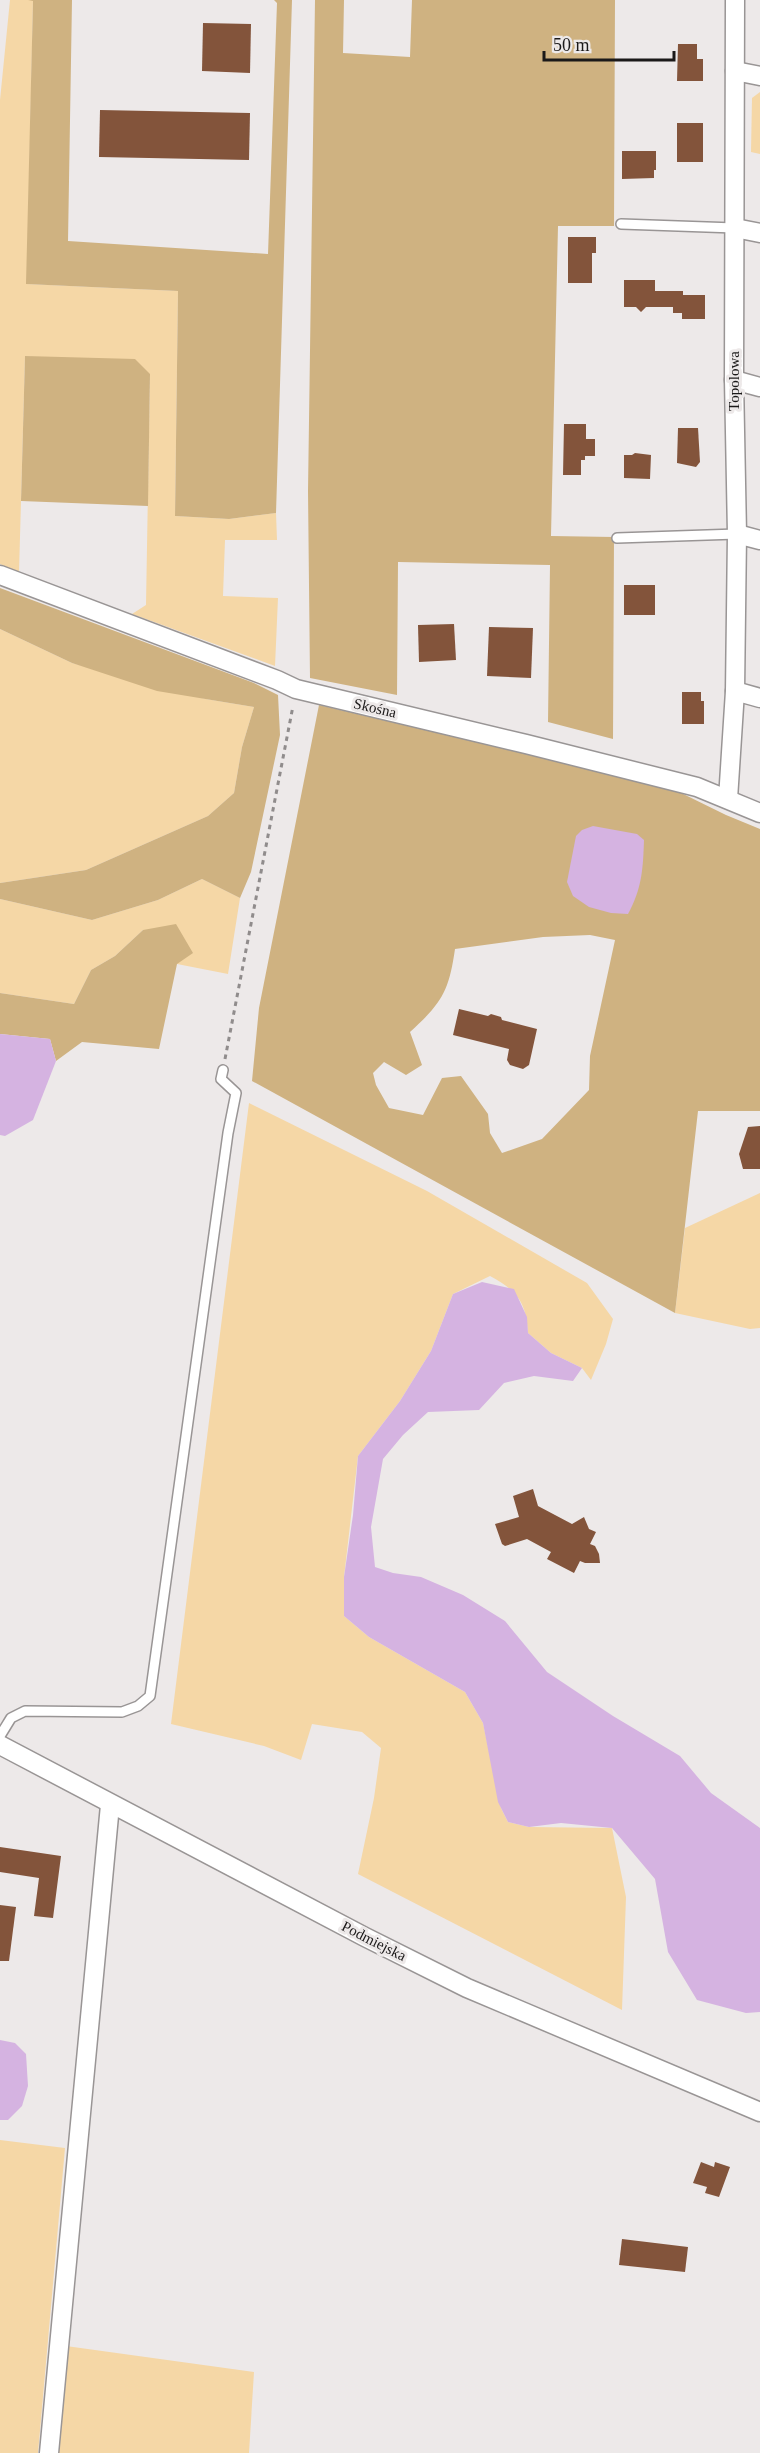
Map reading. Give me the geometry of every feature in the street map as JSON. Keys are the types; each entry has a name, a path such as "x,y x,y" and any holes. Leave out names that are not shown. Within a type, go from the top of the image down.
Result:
{"street":[{"name":"Topolowa","path":"728,799 735,691 737,534 734,381 735,0"},
{"path":"735,70 760,76"},
{"path":"735,228 760,233"},
{"path":"734,381 760,387"},
{"path":"737,534 760,540"},
{"name":"Skośna","path":"0,575 296,689 697,788 760,813"},
{"path":"735,691 760,698"},
{"name":"Podmiejska","path":"0,1745 110,1805 467,1988 760,2112"},
{"path":"49,2453 110,1805"}],"lane":[{"path":"621,224 735,228"},
{"path":"616,538 737,534"},
{"path":"0,1736 11,1718 25,1711 122,1712 138,1706 150,1696 228,1133 236,1093 221,1079 223,1070"}],"path":[{"path":"223,1070 296,689"}],"shaded area":[{"path":"10,0 33,0 27,284 178,291 175,516 229,519 276,513 277,540 225,540 223,596 278,598 275,666 132,614 146,605 150,374 25,356 19,573 0,564 0,100"},
{"path":"28,0 72,0 68,241 268,254 277,3 274,0 292,0 276,513 229,519 175,516 178,291 26,284 33,1"},
{"path":"315,0 344,0 343,53 410,57 412,0 615,0 614,226 558,226 551,536 614,537 613,739 548,722 550,565 398,562 397,695 310,678 308,491"},
{"path":"760,92 760,154 751,152 752,98"},
{"path":"25,356 135,359 150,374 148,506 21,501"},
{"path":"0,588 254,683 278,695 280,735 251,872 240,898 202,879 158,900 92,920 0,899 0,883 86,870 208,816 234,793 242,747 254,707 157,691 72,663 0,629"},
{"path":"0,629 72,663 206,699 254,707 242,747 234,793 208,816 86,870 0,883"},
{"path":"319,705 671,788 760,829 760,1111 698,1111 675,1313 252,1081 259,1008","holes":["590,935 615,940 590,1056 589,1090 542,1139 502,1153 490,1133 488,1114 461,1076 442,1078 423,1115 389,1108 376,1085 373,1073 384,1062 406,1075 422,1065 410,1032 430,1013 447,986 455,949 543,937"]},
{"path":"593,826 637,834 644,840 641,878 628,914 611,913 589,907 573,896 567,882 576,836 582,830"},
{"path":"202,879 240,898 228,974 177,964 143,930 115,956 91,970 74,1004 0,993 0,899 92,920 158,900"},
{"path":"176,924 193,953 177,964 159,1049 82,1042 56,1061 50,1039 0,1034 0,993 74,1004 91,970 115,956 143,930"},
{"path":"0,1034 50,1039 56,1061 33,1120 5,1136 0,1135"},
{"path":"249,1103 427,1191 587,1283 613,1319 606,1344 591,1380 582,1368 551,1353 528,1333 522,1305 513,1292 499,1281 490,1276 453,1294 431,1351 400,1401 358,1456 344,1577 344,1616 369,1637 465,1692 483,1723 501,1808 508,1822 529,1827 612,1828 626,1897 622,2010 358,1874 374,1798 381,1748 362,1732 312,1724 301,1760 264,1746 171,1724"},
{"path":"760,1193 760,1328 750,1329 675,1313 685,1228"},
{"path":"482,1282 514,1289 527,1317 528,1333 551,1353 582,1368 573,1381 534,1376 504,1383 479,1410 428,1412 403,1435 383,1459 371,1527 375,1567 393,1573 421,1577 463,1595 505,1621 547,1672 613,1716 680,1756 711,1793 760,1828 760,2012 746,2013 697,2000 668,1952 655,1879 612,1828 561,1823 529,1827 508,1822 498,1802 483,1723 465,1692 369,1637 344,1616 344,1577 353,1515 358,1456 400,1401 431,1351 453,1294"},
{"path":"0,2040 15,2043 26,2054 28,2086 22,2106 8,2120 0,2120"},
{"path":"0,2140 65,2148 38,2453 0,2453"},
{"path":"66,2346 254,2372 249,2453 57,2453"}],"building":[{"path":"203,23 251,24 250,73 202,71"},
{"path":"678,44 697,44 697,59 703,59 703,81 677,81"},
{"path":"100,110 250,113 249,160 99,157"},
{"path":"677,123 703,123 703,162 677,162"},
{"path":"622,151 656,151 654,178 622,179"},
{"path":"568,237 596,237 596,253 592,253 592,283 568,283"},
{"path":"624,280 655,280 655,291 683,291 683,295 705,295 705,319 682,319 682,313 673,313 673,307 646,307 641,312 636,307 624,307"},
{"path":"564,424 586,424 586,439 595,439 595,456 585,456 585,460 581,460 581,475 563,475"},
{"path":"678,428 698,428 700,462 696,467 677,463"},
{"path":"635,453 651,455 650,479 624,478 624,455"},
{"path":"624,585 655,585 655,615 624,615"},
{"path":"454,624 456,660 419,662 418,625"},
{"path":"489,627 533,628 531,678 487,676"},
{"path":"682,692 701,692 701,701 704,701 704,724 682,724"},
{"path":"459,1009 488,1016 491,1014 501,1017 502,1020 537,1029 529,1065 523,1069 510,1065 507,1060 509,1049 453,1035"},
{"path":"760,1126 760,1169 743,1169 739,1154 748,1127"},
{"path":"533,1489 538,1506 572,1524 584,1517 589,1529 596,1532 590,1544 595,1546 600,1563 580,1561 574,1573 547,1559 551,1552 527,1539 505,1546 502,1544 495,1524 519,1517 513,1496"},
{"path":"0,1847 61,1856 53,1918 34,1916 39,1878 0,1872"},
{"path":"0,1905 16,1907 9,1961 0,1961"},
{"path":"701,2162 714,2167 715,2162 730,2167 719,2197 705,2193 707,2187 693,2183"},
{"path":"622,2239 688,2247 685,2272 619,2265"}]}
